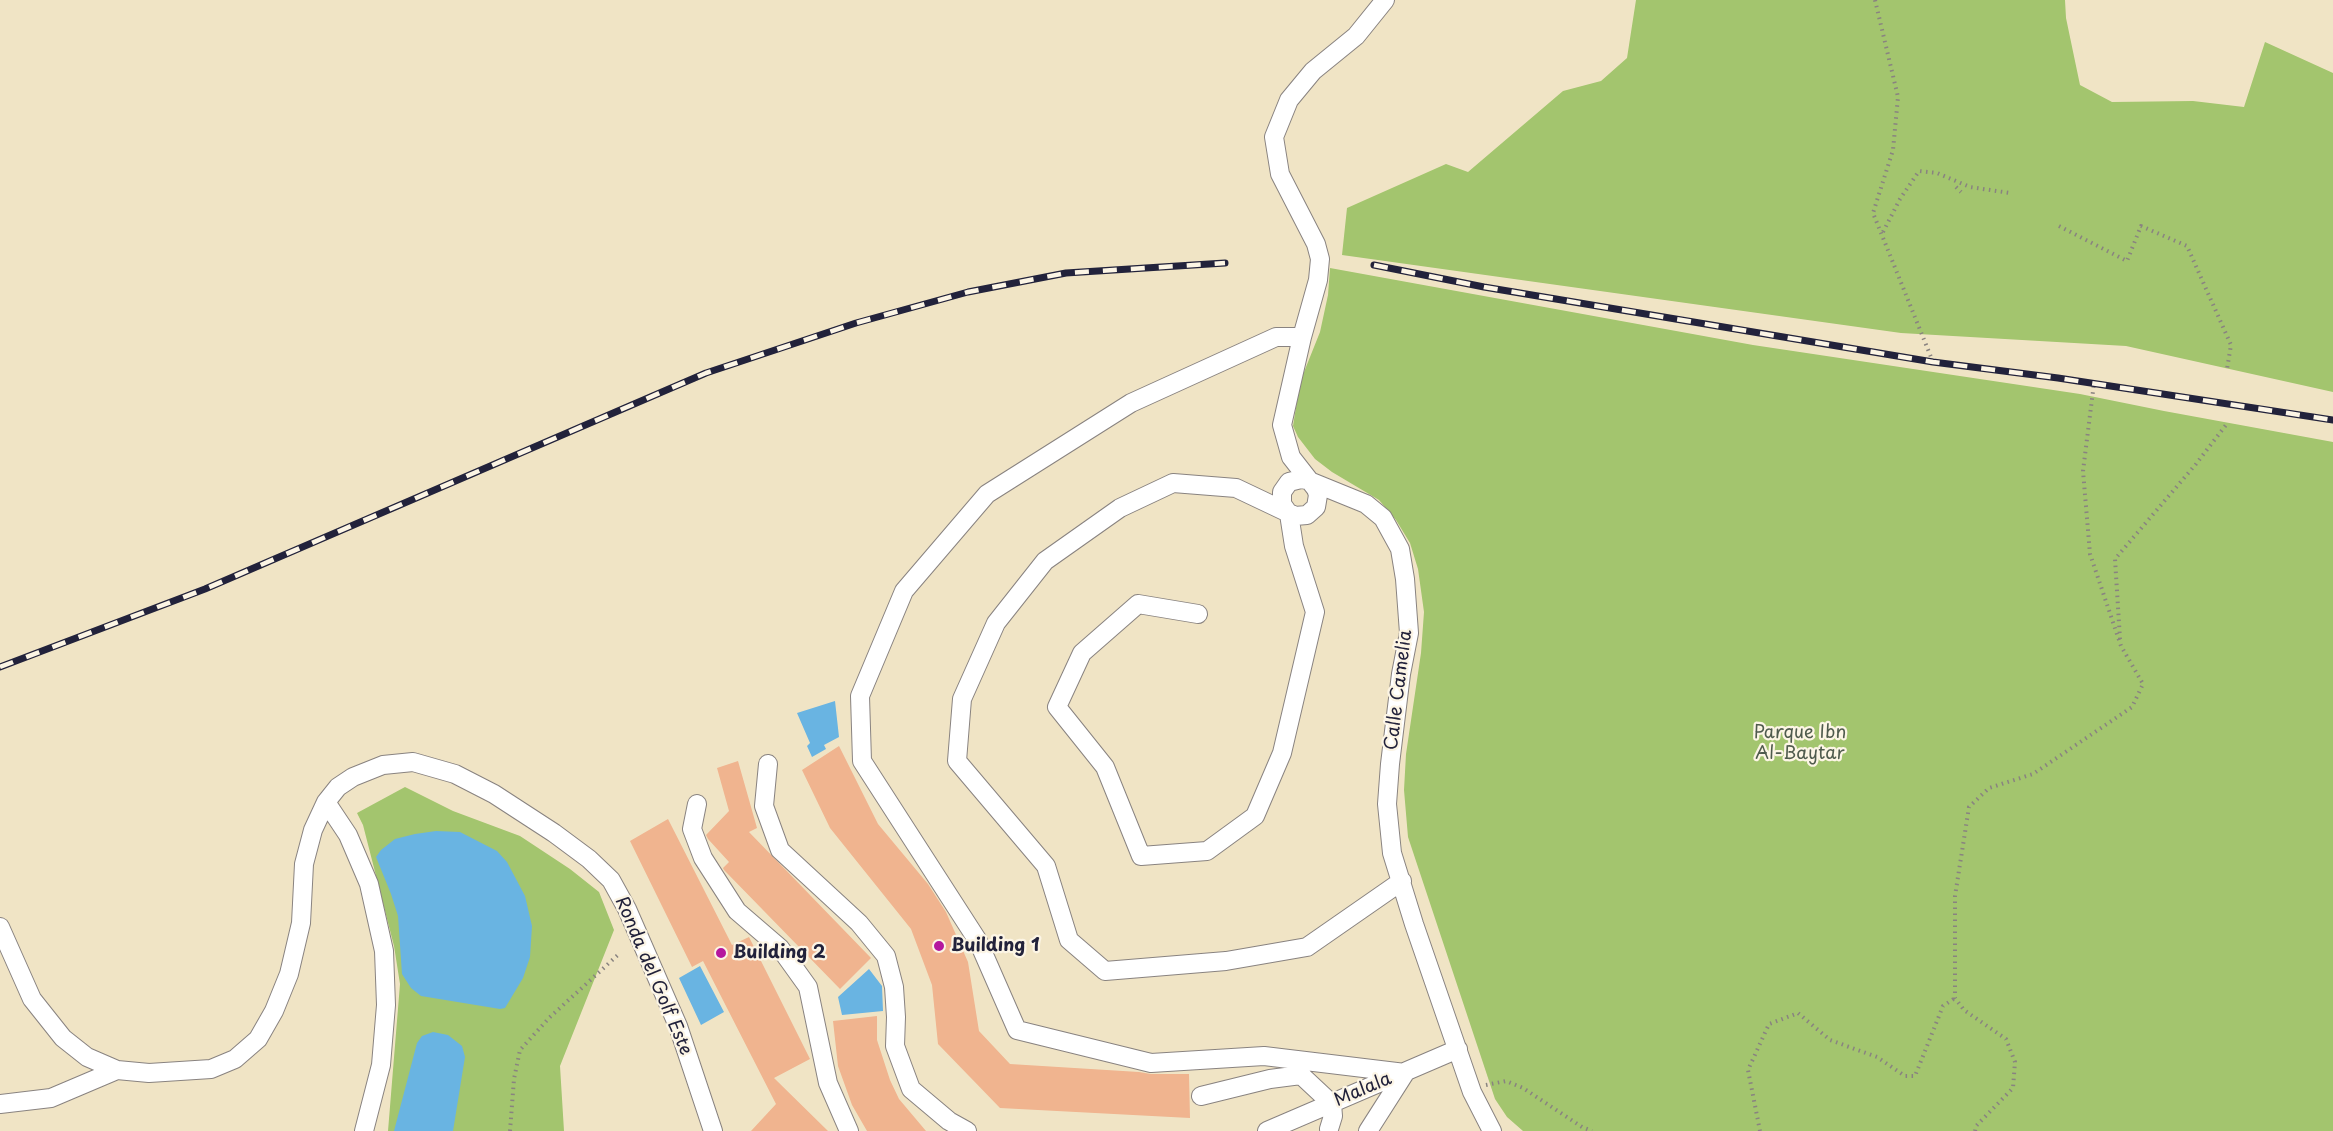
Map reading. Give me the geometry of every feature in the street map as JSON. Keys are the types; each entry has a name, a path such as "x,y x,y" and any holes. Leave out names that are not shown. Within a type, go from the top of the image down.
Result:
{"street":[{"path":"1385,0 1356,36 1313,71 1288,100 1274,137 1280,174 1316,244 1320,259 1318,280 1282,424 1291,457 1318,495 1317,507 1301,517 1236,488 1173,483 1120,508 1045,561 996,623 962,699 957,761 1046,866 1069,940 1105,970 1226,961 1307,947 1402,881"},
{"path":"1302,338 1276,337 1131,403 987,494 904,591 861,696 862,761 978,941 1017,1030 1152,1063 1264,1056 1405,1073 1368,1131"},
{"path":"1198,614 1138,604 1082,653 1057,707 1105,767 1141,856 1207,851 1255,816 1282,753 1315,612 1294,546 1290,514 1282,504 1281,498 1289,482 1301,479 1312,484"},
{"name":"Calle Camelia","path":"1312,484 1366,504 1383,518 1400,549 1409,633 1401,674 1387,804 1392,853 1472,1092 1492,1131"},
{"name":"Ronda del Golf Este","path":"0,927 32,999 63,1038 87,1057 117,1070 149,1074 211,1069 235,1059 258,1039 274,1011 289,974 301,923 304,864 313,830 327,802 338,787 353,777 383,765 413,762 455,774 494,794 554,833 589,859 611,880 627,909 678,1026 713,1131"},
{"path":"768,764 764,806 780,850 859,923 886,956 894,987 895,1046 911,1089 949,1121 968,1131"},
{"path":"327,802 348,835 369,884 384,951 386,1005 381,1065 364,1131"},
{"path":"697,804 692,829 703,858 737,911 780,948 808,987 828,1083 849,1131"},
{"name":"Malala","path":"1267,1131 1458,1049"},
{"path":"0,1104 51,1098 117,1070"},
{"path":"1200,1096 1270,1079 1301,1075 1332,1104 1333,1116 1329,1129"}],"path":[{"path":"1875,0 1898,97 1893,150 1873,213 1934,362"},
{"path":"1883,232 1900,199 1919,171 1937,173 1970,187 2010,193"},
{"path":"1956,188 1961,192"},
{"path":"2059,226 2127,261 2141,226 2187,246 2231,345 2227,369"},
{"path":"1976,1131 1976,1126 2013,1088 2015,1062 2006,1039 1964,1010 1955,998 1955,896 1969,807 1989,788 2033,774 2132,706 2143,684 2121,646 2090,554 2083,471 2094,383"},
{"path":"2121,646 2115,559 2226,426"},
{"path":"510,1131 514,1079 520,1050 549,1018 620,953"},
{"path":"1760,1131 1748,1070 1769,1024 1798,1013 1830,1040 1877,1057 1905,1076 1915,1076 1942,1006 1955,998"},
{"path":"1472,1092 1490,1083 1506,1081 1529,1090 1592,1131"}],"green space":[{"path":"1636,0 2065,0 2066,18 2080,85 2112,102 2193,101 2244,107 2265,42 2333,73 2333,392 2126,346 1901,333 1342,255 1347,208 1446,164 1468,172 1563,91 1601,81 1627,58"},
{"name":"Parque Ibn Al-Baytar","path":"1330,268 1753,345 2080,394 2333,442 2333,1131 1523,1131 1507,1117 1495,1099 1408,837 1404,790 1406,754 1421,653 1424,612 1418,569 1410,543 1396,520 1379,500 1315,459 1298,437 1293,426 1300,382 1320,332 1328,295"},
{"path":"405,787 453,811 520,836 570,869 599,892 614,930 560,1066 564,1131 388,1131 400,984 394,946 363,825 357,813"}],"water":[{"path":"835,701 839,737 824,745 826,749 812,757 807,746 810,743 797,713"},
{"path":"436,831 460,832 497,851 507,862 525,896 532,926 530,957 523,978 505,1008 421,996 411,988 402,974 398,916 376,857 395,839"},
{"path":"700,966 724,1012 701,1025 679,978"},
{"path":"869,969 882,986 883,1011 842,1015 838,997"},
{"path":"433,1032 448,1035 462,1046 465,1057 453,1131 394,1131 417,1043 422,1036"}],"building":[{"name":"Building 1","path":"839,746 878,824 928,884 946,912 968,962 979,1031 1010,1064 1151,1074 1189,1074 1190,1118 1000,1108 938,1044 932,985 911,929 830,828 802,770"},
{"name":"Building 2","path":"738,761 757,828 749,832 871,958 840,989 724,870 723,868 729,862 706,835 729,811 717,768"},
{"name":"Building 2","path":"668,819 732,945 749,937 810,1059 774,1078 828,1131 751,1131 776,1104 703,961 692,967 630,841"},
{"path":"877,1016 877,1040 890,1080 899,1099 926,1131 867,1131 852,1105 838,1066 833,1021"}],"railway":[{"path":"0,667 205,589 706,373 856,323 968,292 1066,273 1225,263"},
{"path":"1374,265 1484,287 1933,362 2058,378 2333,420"}],"place":[{"name":"Building 1","path":"939,946"},
{"name":"Building 2","path":"721,953"}]}
